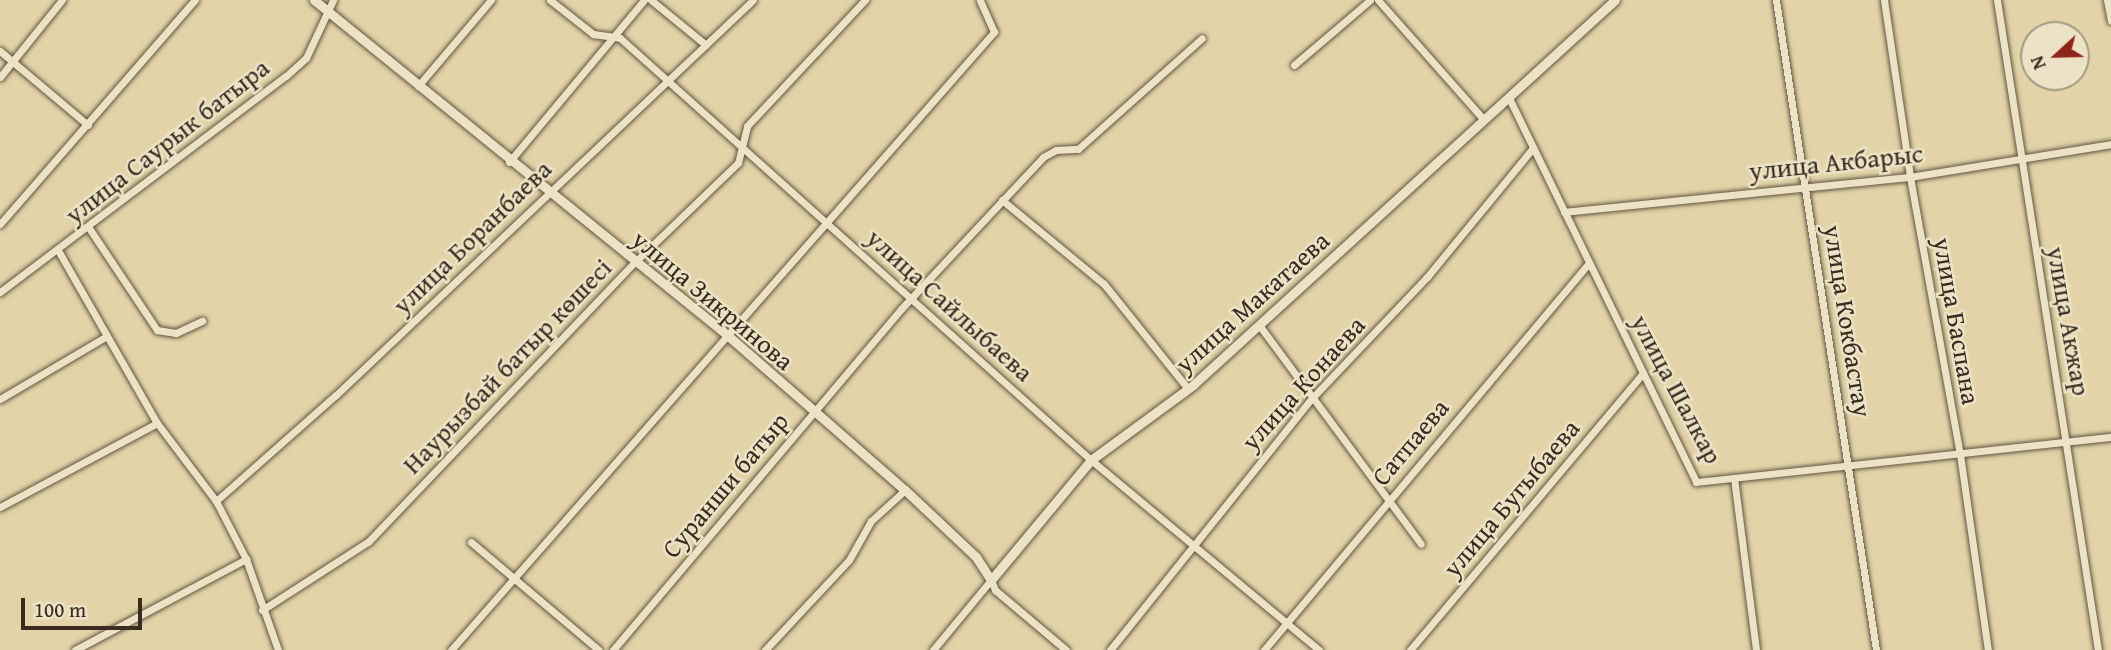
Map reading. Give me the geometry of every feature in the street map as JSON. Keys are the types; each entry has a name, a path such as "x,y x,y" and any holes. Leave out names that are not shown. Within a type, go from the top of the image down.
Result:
{"street":[{"path":"0,77 62,0"},
{"path":"0,224 89,125 195,0"},
{"name":"улица Зикринова","path":"314,0 509,162 726,334 905,490 976,557 995,590 1066,650"},
{"name":"улица Саурык батыра","path":"0,292 59,251 306,58 325,9 333,0"},
{"path":"418,86 492,0"},
{"name":"улица Сайлыбаева","path":"550,0 593,34 613,37 668,80 1091,460 1319,650"},
{"path":"509,162 644,0"},
{"path":"651,0 706,45"},
{"name":"улица Боранбаева","path":"216,501 336,395 753,0"},
{"name":"Наурызбай батыр көшесі","path":"262,610 369,541 635,262 738,163 747,126 865,0"},
{"path":"451,650 994,32 980,0"},
{"path":"1294,65 1370,0"},
{"path":"1378,0 1484,120"},
{"name":"улица Макатаева","path":"933,650 1091,460 1188,389 1615,0"},
{"name":"улица Кокбастау","path":"1776,0 1850,466 1876,650"},
{"name":"улица Баспана","path":"1884,0 1910,177 1960,454 1988,650"},
{"name":"улица Акжар","path":"1997,0 2020,156 2069,442 2098,650"},
{"path":"2108,0 2111,21"},
{"name":"Суранши батыр","path":"613,650 912,298 1002,200 1049,152 1074,152 1087,142 1202,38"},
{"path":"0,51 89,125"},
{"name":"улица Шалкар","path":"1508,97 1696,482 2111,437"},
{"name":"улица Акбарыс","path":"1564,212 1910,177 2020,156 2111,145"},
{"name":"улица Конаева","path":"1110,650 1313,397 1427,277 1533,148"},
{"path":"1002,200 1104,284 1188,389"},
{"path":"89,228 157,330 176,333 202,321"},
{"path":"59,251 158,424 216,501 246,559 278,650"},
{"name":"Сатпаева","path":"1264,650 1589,263"},
{"path":"1259,325 1421,544"},
{"path":"0,399 107,336"},
{"name":"улица Бугыбаева","path":"1410,650 1643,373"},
{"path":"0,507 158,424"},
{"path":"1734,478 1756,650"},
{"path":"765,650 849,560 871,521 905,490"},
{"path":"471,542 511,579 598,650"},
{"path":"75,650 246,559"}]}
